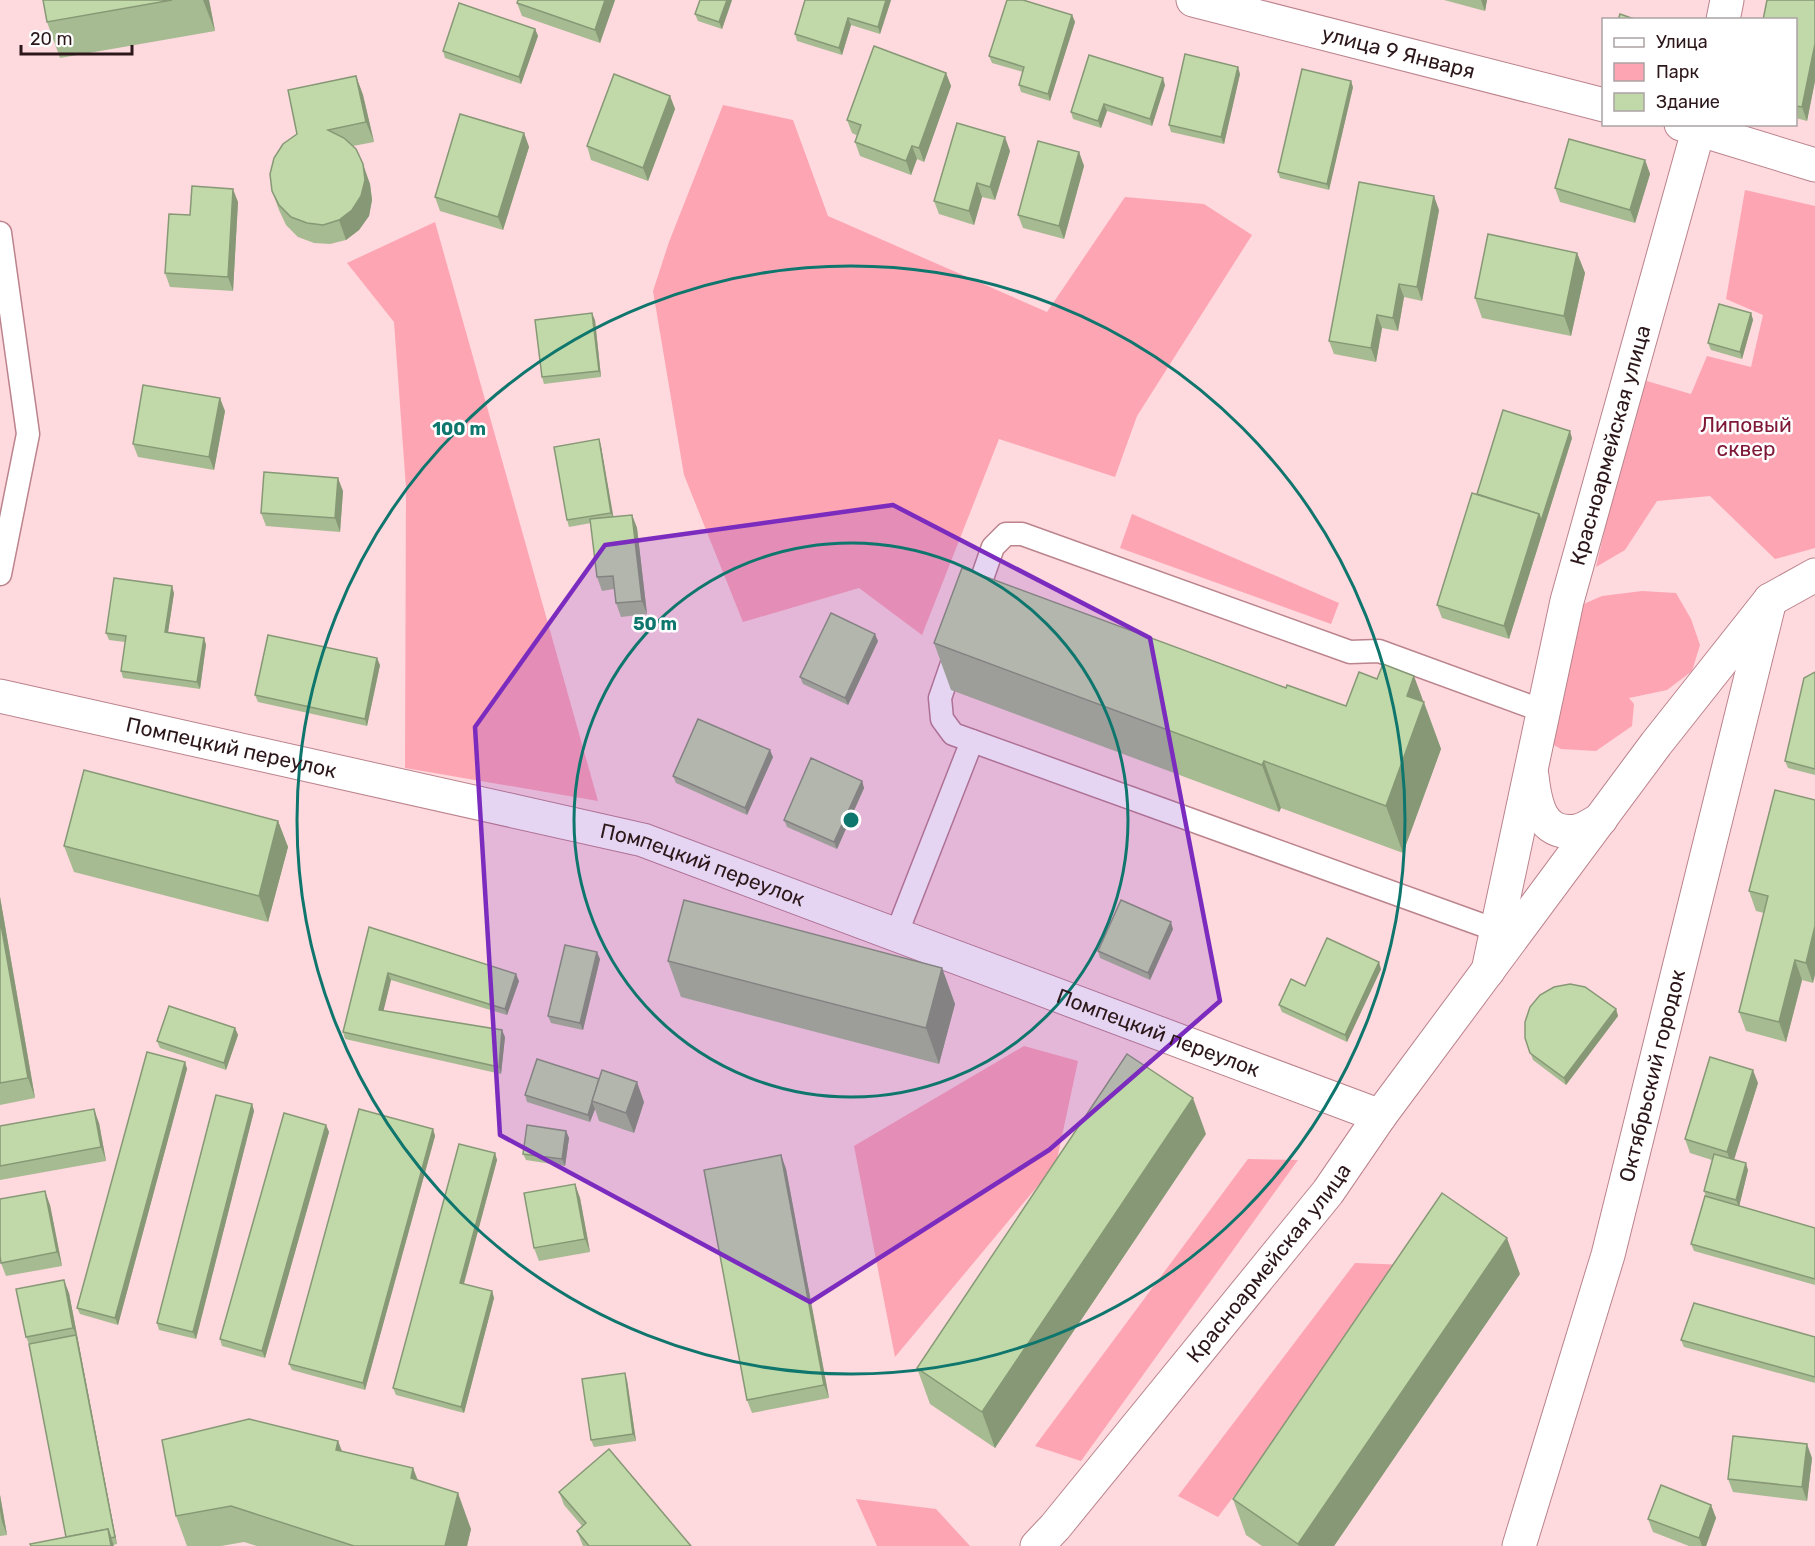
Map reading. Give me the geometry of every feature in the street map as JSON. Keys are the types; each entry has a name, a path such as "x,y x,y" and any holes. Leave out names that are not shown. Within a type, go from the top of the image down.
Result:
{"street":[{"name":"улица 9 Января","path":"1193,0 1602,104"},
{"path":"1723,18 1727,0"},
{"path":"1694,126 1815,165"},
{"name":"Красноармейская улица","path":"1488,971 1567,601 1694,126"},
{"name":"Красноармейская улица","path":"1037,1546 1055,1527 1328,1192 1380,1116 1656,744 1770,600 1815,575"},
{"name":"Октябрьский городок","path":"1519,1546 1608,1255 1770,600"},
{"name":"Помпецкий переулок","path":"0,696 643,840 1380,1116"},
{"name":"Красноармейская улица","path":"1531,768 1535,802 1544,821 1559,830 1577,831 1601,819"}],"lane":[{"path":"0,233 28,434 0,574"},
{"path":"1496,930 953,734 942,719 940,698 993,547 1006,534 1022,534 1350,652 1379,651 1544,711"},
{"path":"896,934 972,741"}],"highlighted area":[{"path":"893,505 1150,638 1220,1001 1049,1150 810,1302 500,1135 475,727 605,545"}],"green space":[{"path":"723,105 793,120 828,216 1047,312 1125,197 1204,204 1252,235 1137,416 1115,477 999,439 922,635 859,588 743,622 684,475 653,291 669,242"},
{"name":"Липовый сквер","path":"1745,190 1815,206 1815,548 1775,559 1710,496 1657,501 1625,550 1596,567 1640,379 1691,394 1707,356 1751,367 1763,315 1726,299"},
{"path":"435,222 598,801 405,768 406,488 394,322 347,263"},
{"path":"1132,514 1339,603 1331,624 1120,548"},
{"path":"1642,591 1676,593 1691,619 1700,645 1692,671 1667,690 1629,698 1634,704 1632,726 1596,751 1561,749 1525,729 1549,619 1602,596"},
{"path":"1024,1046 1078,1061 1056,1164 895,1357 854,1146"},
{"path":"1248,1159 1298,1160 1081,1461 1035,1446"},
{"path":"1355,1263 1408,1265 1218,1517 1178,1496"},
{"path":"856,1499 936,1509 970,1546 877,1546"}],"building":[{"path":"43,0 172,0 47,22"},
{"path":"518,0 605,0 595,30 517,3"},
{"path":"700,0 727,0 719,22 695,14"},
{"path":"805,0 886,0 878,27 848,18 839,48 795,34"},
{"path":"1007,0 1023,0 1072,15 1048,94 1019,85 1024,67 989,56"},
{"path":"1767,0 1815,0 1815,44 1802,107 1797,106 1797,18 1763,18"},
{"path":"459,3 535,29 519,77 443,51"},
{"path":"1620,14 1631,18 1619,18"},
{"path":"874,46 946,73 919,148 912,146 906,161 855,142 861,125 847,120"},
{"path":"1185,54 1238,67 1221,137 1169,125"},
{"path":"1089,55 1163,78 1150,119 1104,104 1098,121 1071,112"},
{"path":"1302,69 1351,81 1327,184 1278,172"},
{"path":"614,74 670,96 643,168 587,146"},
{"path":"356,76 366,122 328,130 344,138 356,149 363,164 365,180 361,196 352,210 339,220 323,225 307,223 291,217 279,205 272,191 270,174 274,158 283,144 297,134 288,90"},
{"path":"460,114 524,133 498,217 435,197"},
{"path":"957,123 1005,137 990,187 977,183 969,211 934,201"},
{"path":"1569,139 1645,160 1630,210 1555,188"},
{"path":"1038,141 1079,152 1059,226 1018,215"},
{"path":"1359,182 1434,196 1417,287 1399,284 1393,318 1377,315 1371,348 1329,341"},
{"path":"192,186 233,189 228,277 165,273 169,214 190,215"},
{"path":"1488,234 1577,253 1564,316 1475,298"},
{"path":"1719,304 1751,313 1740,352 1708,343"},
{"path":"592,313 599,371 542,377 535,320"},
{"path":"143,385 220,398 209,457 133,444"},
{"path":"1503,410 1570,431 1541,521 1539,514 1477,494"},
{"path":"599,439 611,513 567,520 554,447"},
{"path":"264,472 338,478 335,518 261,513"},
{"path":"1472,493 1539,514 1504,626 1437,605"},
{"path":"632,515 642,601 616,603 613,576 597,577 590,519"},
{"path":"962,568 1286,688 1287,685 1346,706 1359,672 1377,679 1383,664 1414,676 1407,696 1424,702 1386,806 1264,761 1262,765 934,643"},
{"path":"114,578 172,586 165,632 204,638 197,682 121,671 126,636 106,633"},
{"path":"831,613 875,634 845,698 800,677"},
{"path":"268,635 377,658 365,719 255,695"},
{"path":"1815,672 1815,769 1785,761 1804,678"},
{"path":"698,719 770,750 745,808 673,776"},
{"path":"811,758 862,781 834,842 784,820"},
{"path":"84,770 278,821 259,896 64,846"},
{"path":"1775,790 1815,800 1815,926 1806,963 1795,960 1779,1022 1739,1012 1768,896 1749,891"},
{"path":"684,900 942,968 926,1028 668,961"},
{"path":"1121,900 1171,922 1148,973 1098,951"},
{"path":"0,919 28,1078 0,1083"},
{"path":"369,927 516,974 505,1009 388,973 379,1010 502,1030 499,1067 343,1032"},
{"path":"1327,938 1379,962 1345,1035 1279,1005 1291,979 1305,986"},
{"path":"565,945 597,952 580,1023 548,1016"},
{"path":"1570,984 1585,987 1616,1009 1564,1078 1530,1053 1525,1038 1525,1022 1530,1007 1540,995 1554,987"},
{"path":"169,1006 235,1028 224,1063 157,1041"},
{"path":"147,1052 185,1062 115,1318 77,1308"},
{"path":"1127,1054 1193,1098 982,1412 917,1368"},
{"path":"1710,1057 1753,1070 1727,1152 1685,1139"},
{"path":"537,1059 599,1079 588,1115 525,1095"},
{"path":"602,1070 637,1082 626,1113 592,1101"},
{"path":"216,1095 252,1104 193,1332 157,1323"},
{"path":"94,1109 101,1147 0,1166 0,1126"},
{"path":"359,1109 433,1129 363,1383 289,1364"},
{"path":"284,1113 326,1125 262,1351 220,1339"},
{"path":"527,1125 566,1131 562,1159 523,1154"},
{"path":"459,1144 495,1153 460,1283 492,1291 461,1407 393,1388"},
{"path":"1714,1154 1746,1163 1736,1200 1704,1191"},
{"path":"781,1155 824,1385 747,1400 704,1170"},
{"path":"575,1184 585,1239 534,1248 524,1193"},
{"path":"45,1191 57,1252 1,1263 0,1199"},
{"path":"1442,1193 1507,1238 1298,1544 1233,1499"},
{"path":"1705,1196 1815,1228 1815,1279 1691,1244"},
{"path":"64,1280 73,1328 26,1337 16,1289"},
{"path":"1694,1303 1815,1337 1815,1377 1681,1340"},
{"path":"76,1335 115,1537 111,1538 108,1529 66,1537 29,1344"},
{"path":"625,1373 633,1434 591,1440 582,1379"},
{"path":"249,1419 338,1441 336,1450 413,1468 411,1478 458,1493 445,1546 354,1546 231,1506 176,1516 162,1440"},
{"path":"1733,1436 1807,1444 1802,1487 1728,1479"},
{"path":"609,1449 691,1546 589,1546 577,1531 586,1523 559,1492"},
{"path":"1661,1485 1711,1505 1699,1538 1648,1519"},
{"path":"108,1529 111,1546 31,1546 30,1544"}]}
